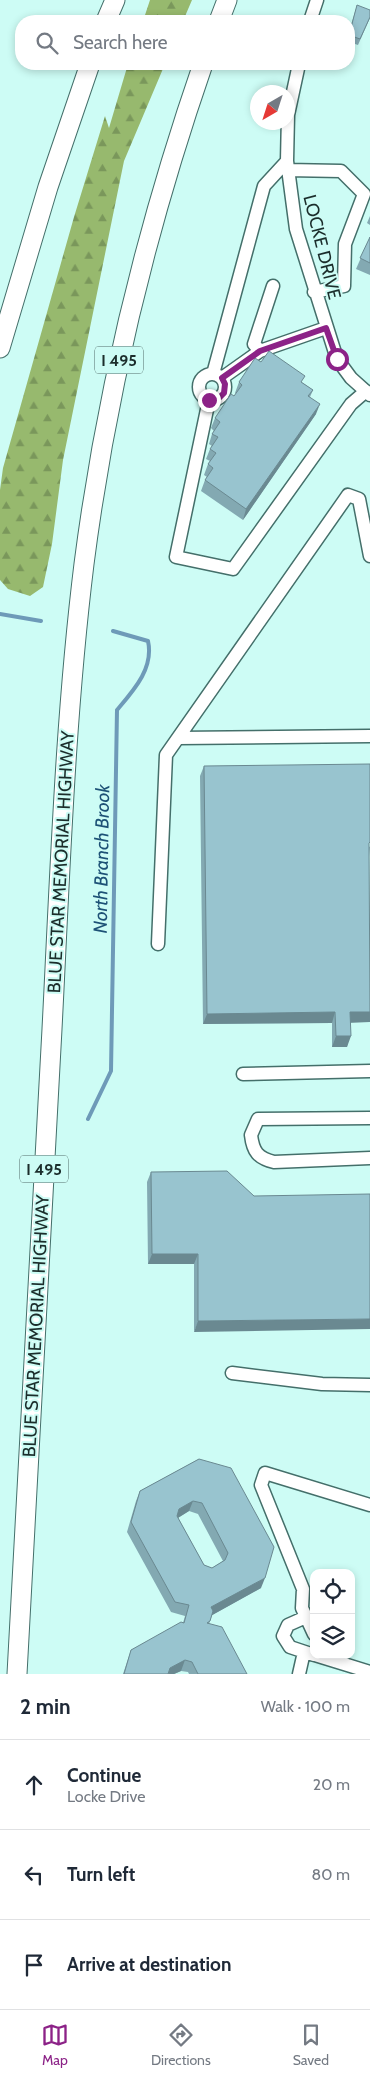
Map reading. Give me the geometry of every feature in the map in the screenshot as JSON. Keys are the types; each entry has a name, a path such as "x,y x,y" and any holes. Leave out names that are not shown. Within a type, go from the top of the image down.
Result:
{"highway":[{"path":"109,15 115,0"},
{"path":"221,15 227,0"},
{"path":"0,348 48,187 88,70"},
{"name":"BLUE STAR MEMORIAL HIGHWAY","path":"17,1674 65,779 79,612 98,473 121,351 161,195 201,70"}],"street":[{"path":"312,15 317,0"},
{"name":"LOCKE DRIVE","path":"298,70 288,115 287,165 296,229 314,292 337,359 368,393"},
{"path":"218,376 264,186 287,165 341,171 364,194 345,244 344,286 314,292"},
{"path":"260,351 254,344 273,286"},
{"path":"218,376 225,384 224,393 218,399 209,400 201,394 199,386 203,378 218,376 260,351 326,328"},
{"path":"209,400 176,557 233,569 351,404 368,393"},
{"path":"158,944 166,755 348,495 359,499 370,556"},
{"path":"178,738 370,736"},
{"path":"243,1074 370,1070"},
{"path":"370,1118 258,1120 251,1135 252,1145 256,1154 263,1159 274,1162 370,1158"},
{"path":"232,1373 322,1384 370,1385"},
{"path":"310,1626 302,1608 304,1589 261,1485 262,1478 265,1473 370,1505"},
{"path":"306,1617 288,1625 283,1636 290,1647 310,1654"},
{"path":"298,1674 311,1659"},
{"path":"327,1659 370,1672"}],"green space":[{"path":"150,0 192,0 186,15 145,15"},
{"path":"126,70 162,70 124,161 63,460 52,544 43,587 30,596 8,589 0,580 0,490 3,468 74,217 105,116 109,128"}],"building":[{"path":"357,5 370,10 370,17 360,39 355,37 354,15"},
{"path":"370,237 370,263 360,258"},
{"path":"269,351 305,376 301,382 313,390 308,396 320,404 246,509 205,480 213,468 208,464 216,453 210,449 218,437 212,434 220,422 215,418 231,394 234,396 242,385 239,382 255,358 261,362"},
{"path":"370,764 370,1012 350,1012 351,1036 336,1036 335,1012 207,1014 204,766"},
{"path":"227,1171 254,1196 370,1194 370,1319 198,1321 198,1254 152,1254 151,1172"},
{"path":"199,1459 231,1468 274,1547 265,1578 211,1607 213,1611 210,1621 207,1623 222,1627 247,1674 198,1674 192,1662 185,1660 170,1668 168,1674 124,1674 131,1650 181,1622 184,1623 189,1605 175,1602 131,1522 140,1491","holes":["193,1501 202,1503 228,1553 225,1560 212,1568 204,1565 177,1516 179,1509"]}],"waterway":[{"name":"North Branch Brook","path":"0,614 41,621"},
{"name":"North Branch Brook","path":"88,1119 111,1071 117,710 141,678 148,660 149,651 148,641 113,631"}],"route":[{"path":"209,400 218,399 224,393 226,388 222,378 260,351 292,338 326,328 337,359"}]}
